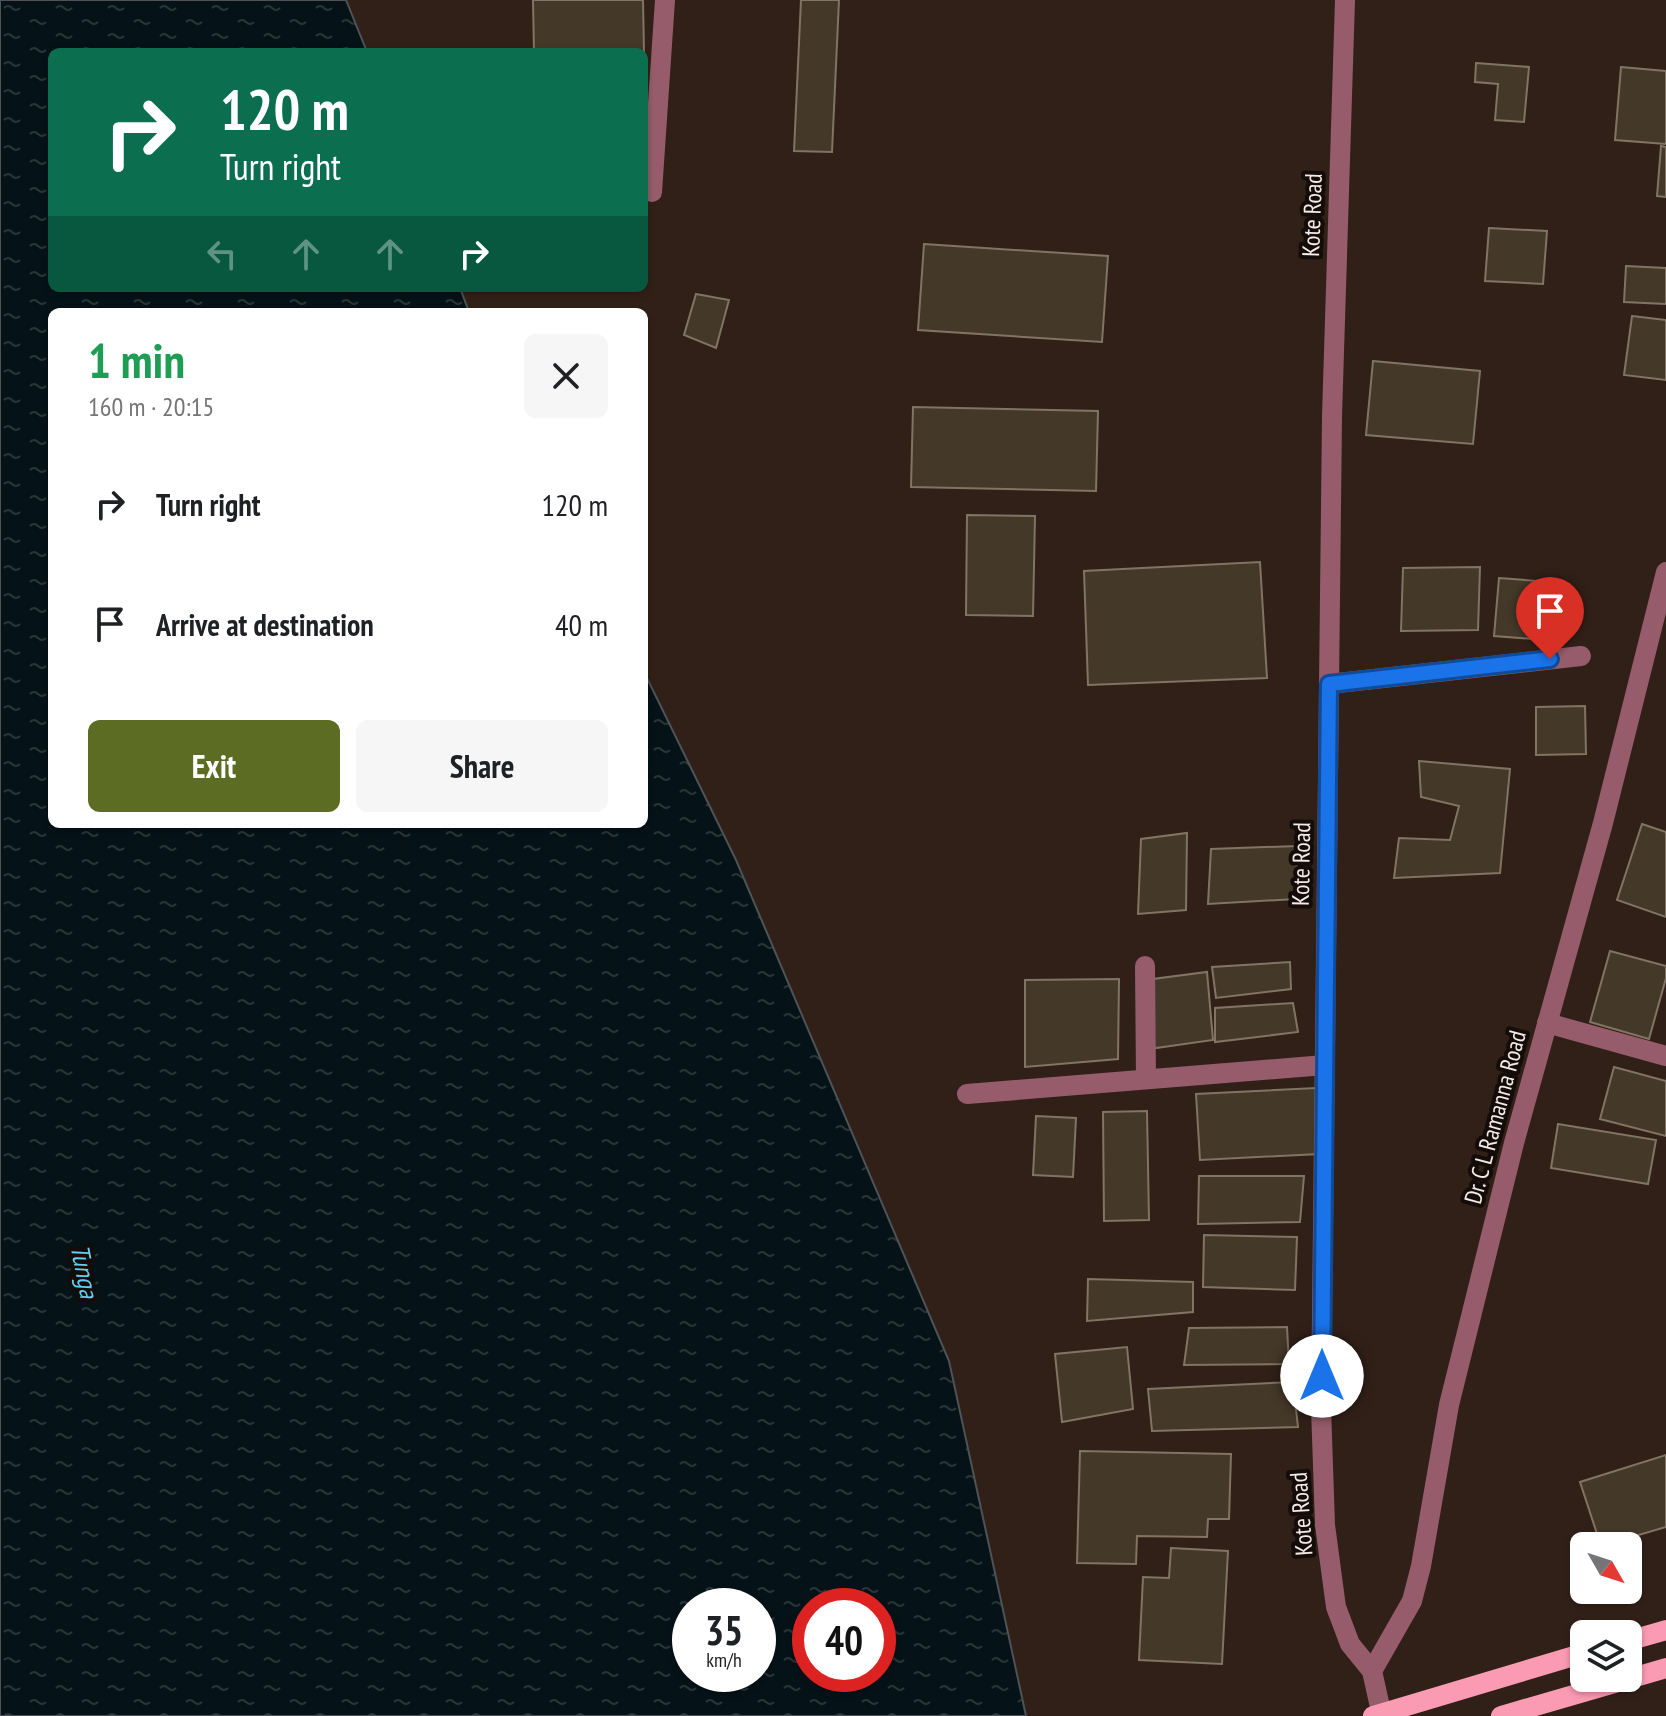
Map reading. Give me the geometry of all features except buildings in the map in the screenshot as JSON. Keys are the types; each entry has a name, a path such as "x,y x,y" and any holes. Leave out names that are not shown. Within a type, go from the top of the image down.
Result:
{"main road":[{"path":"1642,1637 1666,1630"},
{"path":"1379,1715 1570,1657"},
{"path":"1501,1716 1666,1668"}],"street":[{"path":"652,192 665,0"},
{"name":"Kote Road","path":"1345,0 1332,416 1321,1407 1325,1525 1336,1607 1350,1644 1372,1671 1379,1715"},
{"name":"Dr. C L Ramanna Road","path":"1372,1671 1412,1601 1449,1405 1514,1143 1603,823 1666,572"},
{"path":"1329,684 1581,656"},
{"path":"1145,966 1146,1079"},
{"path":"1547,1023 1666,1056"},
{"path":"967,1094 1325,1065"}],"water":[{"name":"Tunga","path":"0,0 346,0 365,48 48,48 48,292 462,292 468,308 48,308 48,828 648,828 648,680 736,860 949,1361 1026,1716 0,1716"}],"route":[{"path":"1322,1376 1329,684 1550,659"}]}
